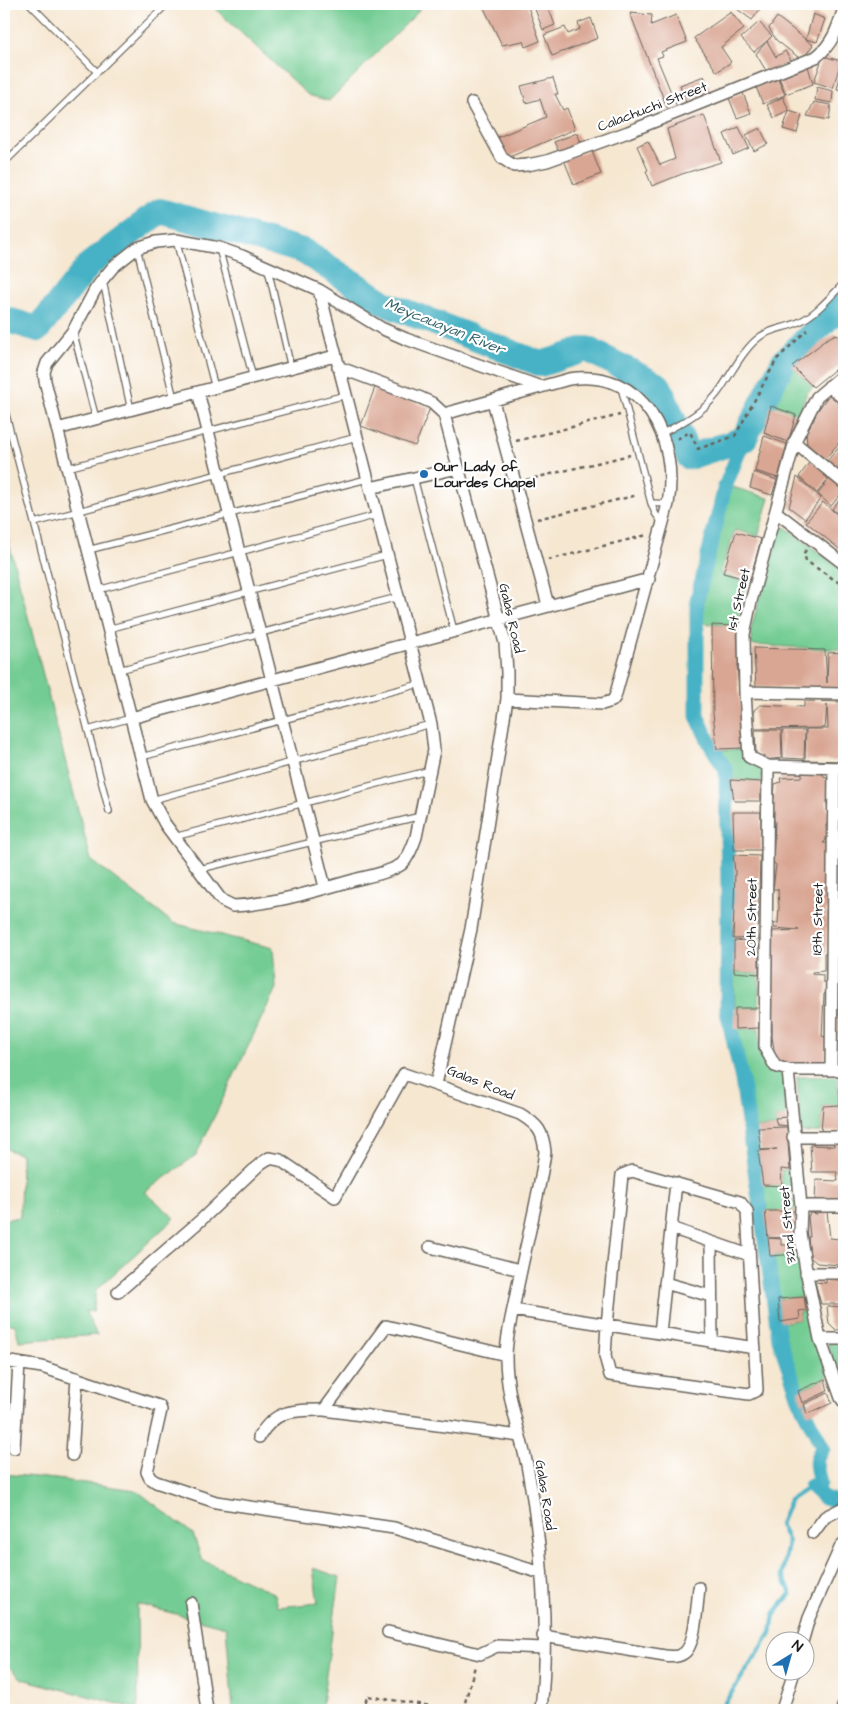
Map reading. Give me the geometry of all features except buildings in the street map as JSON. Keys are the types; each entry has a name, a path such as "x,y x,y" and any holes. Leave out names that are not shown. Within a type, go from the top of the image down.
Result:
{"street":[{"name":"Calachuchi Street","path":"472,103 499,154 506,162 514,166 547,161 628,132 816,58 836,34 844,8"},
{"path":"319,290 336,362 431,724 434,750 421,816 412,848 402,863 387,871 325,888 268,902 233,906 219,897 165,824 152,800 45,381 44,372 47,363 73,331 95,290 113,268 137,248 156,242 176,240 219,248 267,267 319,290 375,324 406,339 541,387"},
{"path":"57,429 291,368 336,362 422,398 432,403 444,414 586,376 604,378 621,385 638,397 665,432 671,474 668,504 618,691 612,701 602,704 507,699"},
{"name":"1st Street","path":"768,766 749,757 744,634 751,601 794,442 816,396 844,374"},
{"path":"829,386 844,399"},
{"path":"198,392 325,888"},
{"path":"493,401 548,605"},
{"name":"Galas Road","path":"444,414 504,643 507,699 471,929 436,1084 520,1114 539,1128 544,1139 545,1152 520,1270 506,1356 510,1393 531,1488 541,1573 544,1648 544,1686 541,1710"},
{"path":"794,442 844,483"},
{"path":"369,484 414,478 458,468"},
{"path":"776,512 844,564"},
{"path":"131,718 649,579"},
{"path":"745,692 844,694"},
{"path":"768,766 839,768"},
{"name":"20th Street","path":"768,766 765,1048 775,1066 788,1070"},
{"name":"18th Street","path":"831,1070 839,768"},
{"path":"788,1070 844,1070"},
{"name":"32nd Street","path":"788,1070 801,1206 800,1233 806,1273 820,1338 844,1402"},
{"path":"118,1292 269,1158 280,1160 335,1197 404,1074 436,1084"},
{"path":"793,1137 844,1138"},
{"path":"632,1170 676,1183 740,1202 747,1211 757,1390 749,1394 610,1375 605,1356 622,1175 632,1170"},
{"path":"660,1333 676,1183"},
{"path":"801,1206 844,1206"},
{"path":"671,1228 749,1255"},
{"path":"711,1242 712,1342"},
{"path":"430,1247 520,1270"},
{"path":"806,1273 844,1273"},
{"path":"665,1283 712,1296"},
{"path":"513,1310 755,1348"},
{"path":"324,1410 386,1326 506,1356"},
{"path":"820,1338 844,1339"},
{"path":"4,1361 42,1367 159,1406 161,1410 147,1472 150,1478 156,1482 216,1502 394,1528 541,1573"},
{"path":"14,1448 19,1363"},
{"path":"72,1455 77,1378"},
{"path":"259,1437 264,1427 271,1421 293,1410 324,1410 520,1436"},
{"path":"813,1534 825,1517 841,1508 844,1509"},
{"path":"805,1632 809,1618 844,1543"},
{"path":"543,1636 665,1656 679,1655 689,1648 692,1639 699,1588"},
{"path":"191,1603 208,1710"},
{"path":"388,1632 478,1654 483,1654 490,1648 497,1646 544,1648"},
{"path":"782,1710 791,1682"},
{"path":"842,1710 844,1704"}],"lane":[{"path":"30,4 97,72"},
{"path":"4,162 167,4"},
{"path":"176,240 215,388"},
{"path":"137,248 174,399"},
{"path":"219,248 253,378"},
{"path":"267,267 291,368"},
{"path":"103,279 131,410"},
{"path":"665,432 686,421 711,401 750,346 761,336 801,321 811,315 844,283"},
{"path":"73,331 96,419"},
{"path":"621,385 648,493 662,528"},
{"path":"67,468 346,395"},
{"path":"4,407 109,811"},
{"path":"34,523 357,437"},
{"path":"414,478 454,631"},
{"path":"88,550 230,514 369,484"},
{"path":"651,503 668,504"},
{"path":"98,590 377,515"},
{"path":"108,629 387,555"},
{"path":"119,670 398,597"},
{"path":"142,757 420,684"},
{"path":"88,730 131,718"},
{"path":"152,800 431,724"},
{"path":"174,837 431,770"},
{"path":"200,869 421,816"}],"path":[{"path":"671,442 690,432 698,449 735,436 777,359 811,326"},
{"path":"504,444 628,413"},
{"path":"515,482 638,453"},
{"path":"526,522 648,493"},
{"path":"537,563 662,528"},
{"path":"808,548 804,553 806,561 844,586"},
{"path":"463,1710 478,1654"},
{"path":"364,1710 366,1696 456,1710"}],"green space":[{"path":"210,4 423,4 414,16 329,101 308,95"},
{"path":"790,364 813,387 807,393 798,414 771,404 776,382"},
{"path":"729,486 769,498 758,536 735,530 720,574 746,582 736,626 700,623 699,599"},
{"path":"4,524 91,860 173,923 273,948 276,988 196,1155 145,1192 175,1218 96,1290 93,1312 85,1311 97,1335 19,1341 15,1325 4,1322 4,1220 20,1217 21,1155 4,1148"},
{"path":"785,527 844,571 844,650 752,645 750,633 758,602 780,530"},
{"path":"744,749 763,769 761,782 728,779 727,769 717,750"},
{"path":"734,972 759,974 759,1008 735,1008"},
{"path":"759,1028 760,1048 784,1074 786,1116 775,1118 776,1127 752,1128 735,1029"},
{"path":"837,1076 840,1105 823,1106 821,1132 801,1133 797,1077"},
{"path":"781,1169 790,1170 792,1198 796,1204 796,1210 765,1211 763,1185 782,1186"},
{"path":"797,1254 804,1297 778,1299 770,1256"},
{"path":"799,1311 809,1311 828,1376 792,1393 778,1324 800,1319"},
{"path":"827,1343 844,1344 844,1389"},
{"path":"4,1474 136,1490 193,1534 202,1560 275,1594 278,1607 318,1603 313,1568 340,1577 321,1710 233,1710 226,1627 137,1604 138,1709 22,1679 4,1662"}],"waterway":[{"name":"Meycauayan River","path":"4,319 38,329 90,264 160,211 303,251 386,304 541,364 587,349 659,386 689,457 744,439 784,361 844,303"},
{"path":"744,439 725,487 697,600 697,716 710,744 726,770 727,1011 742,1080 779,1339 801,1404 823,1448 816,1461 820,1483 811,1486"},
{"path":"720,1710 771,1633 774,1614 791,1593 782,1575 788,1542 780,1524 790,1500 811,1486"},
{"path":"811,1486 824,1498 844,1504"}],"place":[{"name":"Our Lady of Lourdes Chapel","path":"424,474"}]}
